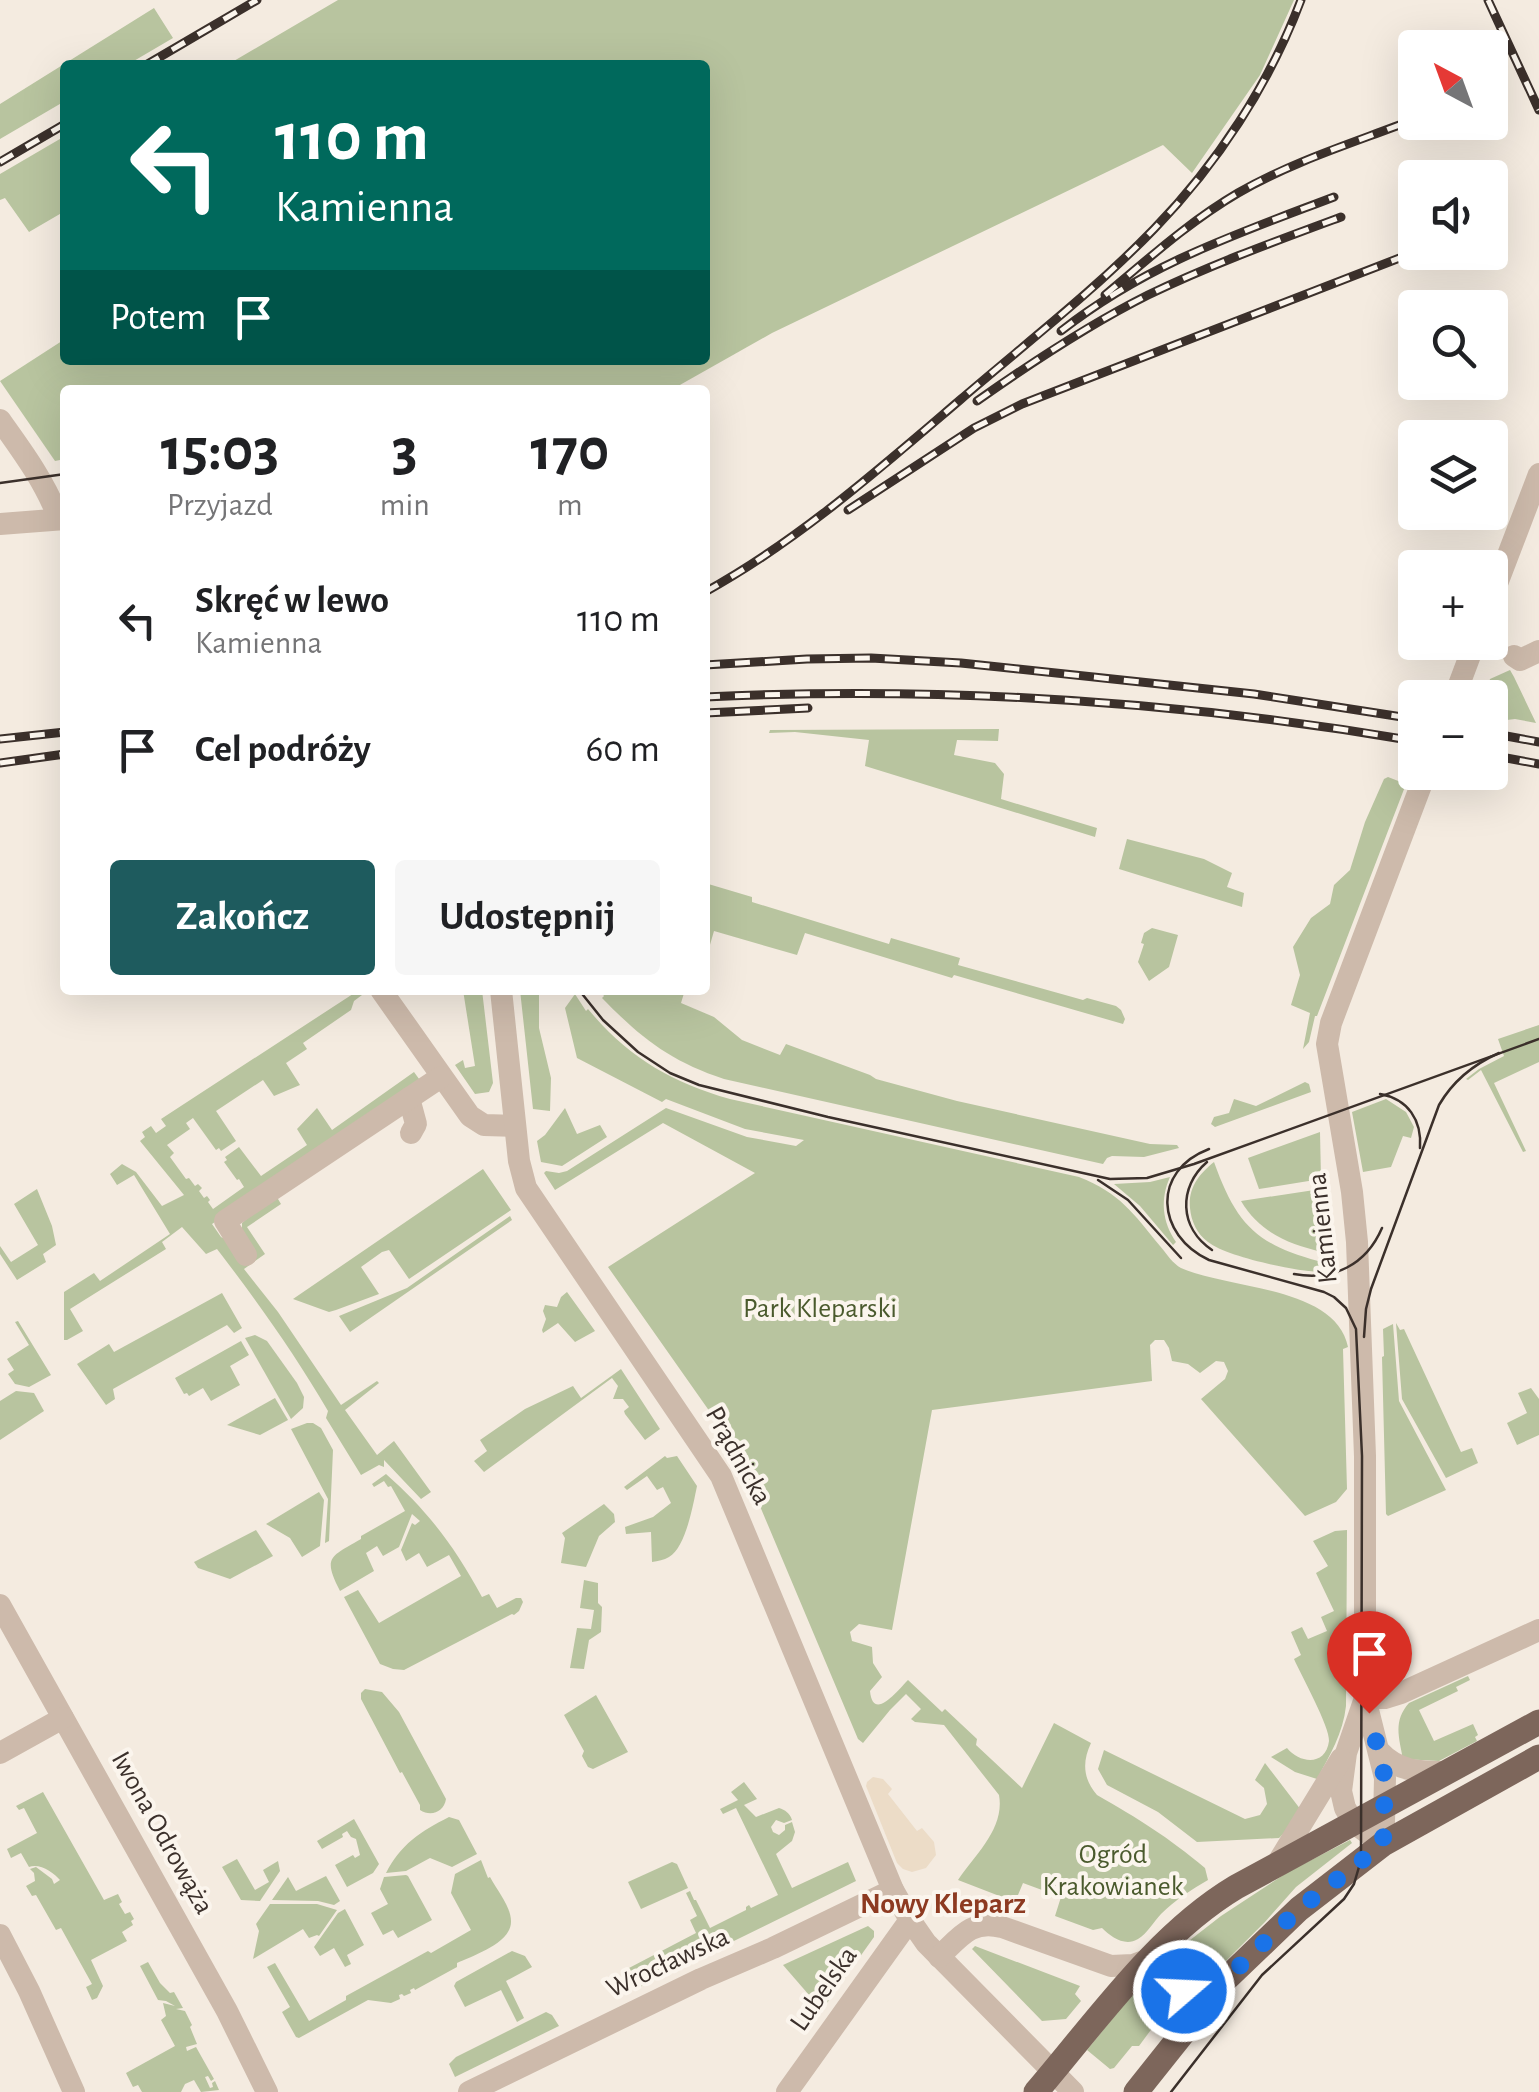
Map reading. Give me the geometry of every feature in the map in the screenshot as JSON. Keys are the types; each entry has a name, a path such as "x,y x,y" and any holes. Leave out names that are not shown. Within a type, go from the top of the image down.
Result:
{"main road":[{"path":"1044,2082 1160,1950 1196,1915 1225,1894 1539,1722"},
{"path":"1160,1950 1161,1966 1176,1988 1199,1992 1216,1986 1299,1909 1383,1844 1539,1758"},
{"path":"1136,2092 1226,1978"}],"street":[{"path":"0,420 33,465 60,515"},
{"path":"1508,555 1539,474"},
{"path":"0,524 60,519"},
{"path":"1514,656 1520,660 1539,651"},
{"name":"Kamienna","path":"1383,1844 1385,1778 1365,1698 1365,1456 1357,1242 1327,1039 1419,790"},
{"path":"385,995 474,1120 492,1126 515,1126"},
{"name":"Prądnicka","path":"501,995 520,1170 526,1188 721,1476 910,1920 1044,2082 1073,2092"},
{"path":"246,1255 226,1221 440,1077"},
{"path":"410,1098 416,1124 411,1133"},
{"name":"Iwona Odrowąża","path":"0,1605 227,2012 267,2092"},
{"path":"1365,1698 1395,1696 1539,1630"},
{"name":"Kamienna","path":"1354,1823 1341,1791 1346,1752 1365,1698"},
{"path":"0,1753 63,1718"},
{"path":"1380,1750 1405,1769 1447,1772"},
{"name":"Kamienna","path":"1277,1865 1346,1752"},
{"path":"1354,1823 1383,1844"},
{"name":"Wrocławska","path":"469,2092 894,1890"},
{"name":"Lubelska","path":"787,2092 910,1920"},
{"path":"939,1957 970,1929 986,1924 1002,1926 1111,1966 1133,1965 1160,1950"},
{"path":"0,1935 74,2092"}],"green space":[{"path":"338,0 1294,0 1260,75 1192,173 1163,145 772,333 680,385 60,385 60,460 55,461 0,381 60,342 60,365 710,365 710,60 236,60"},
{"path":"154,8 173,38 136,60 71,60"},
{"path":"60,67 60,104 0,139 0,104"},
{"path":"60,139 60,214 29,232 5,198 0,200 0,174"},
{"path":"1510,670 1536,723 1508,720 1508,680 1490,679"},
{"path":"999,729 998,741 957,740 954,755 995,763 1004,774 1001,799 1097,828 1095,837 865,766 869,740 769,733 770,730"},
{"path":"1384,779 1398,781 1398,790 1404,790 1315,1016 1309,1042 1303,1049 1310,1013 1291,1005 1300,975 1293,947 1311,918 1330,904 1334,885 1350,870"},
{"path":"1127,839 1204,859 1232,873 1227,887 1244,893 1242,907 1119,869"},
{"path":"710,884 752,897 752,902 889,944 891,938 960,958 958,965 1116,1006 1125,1019 1123,1024 805,933 797,955 714,931 710,945"},
{"path":"1152,928 1178,935 1169,967 1149,981 1138,962 1144,933"},
{"path":"351,995 362,995 351,1010 303,1043 307,1049 286,1063 300,1085 274,1096 263,1080 216,1111 236,1141 216,1150 193,1118 186,1123 190,1129 167,1145 174,1153 170,1157 186,1179 202,1188 199,1191 204,1198 207,1196 213,1209 244,1187 224,1162 239,1147 261,1176 307,1145 297,1129 317,1108 332,1130 414,1072 422,1083 212,1224 228,1241 242,1233 242,1223 275,1194 281,1204 247,1227 265,1254 244,1269 341,1405 379,1383 345,1410 377,1455 394,1441 431,1492 421,1499 384,1460 384,1467 379,1465 361,1475 326,1418 328,1411 261,1308 217,1249 206,1254 182,1227 162,1242 166,1249 70,1309 83,1331 64,1340 64,1292 94,1273 100,1281 170,1234 134,1175 117,1185 110,1174 122,1164 136,1172 162,1206 184,1195 140,1141 145,1137 142,1132 151,1126 156,1133 166,1126 161,1119"},
{"path":"464,995 483,995 493,1083 489,1092 475,1094 455,1065 463,1060 465,1068 475,1066"},
{"path":"521,995 539,995 539,1028 551,1078 550,1111 533,1109"},
{"name":"Park Kleparski","path":"576,995 586,1011 652,1066 688,1085 730,1099 1079,1177 1125,1205 1181,1268 1302,1301 1323,1312 1339,1327 1348,1347 1343,1349 1347,1489 1336,1502 1305,1516 1201,1399 1225,1379 1228,1371 1224,1362 1216,1361 1200,1373 1188,1364 1172,1361 1164,1340 1155,1340 1150,1345 1152,1381 932,1410 892,1630 859,1624 850,1632 852,1641 872,1647 873,1663 882,1677 870,1691 876,1704 887,1701 908,1680 977,1739 976,1745 1022,1788 1054,1723 1091,1743 1085,1770 1097,1795 1178,1847 1205,1868 1208,1880 1172,1904 1138,1939 1123,1941 1102,1928 1093,1930 1055,1916 1061,1897 1023,1883 1015,1902 958,1880 993,1830 998,1819 999,1795 944,1725 911,1719 921,1709 906,1694 863,1743 858,1739 741,1461 608,1267 755,1173 663,1123 555,1190 544,1173 567,1171 666,1108 747,1137 796,1146 804,1140 745,1129 666,1099 662,1102 577,1058 565,1008"},
{"path":"683,995 681,1003 714,1017 742,1040 780,1055 786,1044 876,1079 957,1101 1179,1148 1144,1157 1112,1156 1103,1164 724,1079 657,1047 616,1012 604,996"},
{"path":"1539,1025 1539,1062 1494,1083 1526,1151 1523,1152 1481,1070 1466,1079 1504,1056 1498,1039"},
{"path":"1305,1082 1311,1092 1215,1127 1211,1124 1214,1117 1229,1113 1234,1099 1256,1106"},
{"path":"1386,1099 1406,1112 1414,1127 1411,1138 1403,1136 1391,1167 1363,1172 1352,1112"},
{"path":"565,1108 577,1134 600,1125 607,1137 562,1166 541,1162 537,1141"},
{"path":"1320,1132 1321,1179 1259,1189 1248,1158"},
{"path":"1214,1162 1231,1201 1251,1228 1278,1247 1318,1261 1320,1272 1245,1258 1204,1239 1193,1222 1190,1201 1196,1182"},
{"path":"483,1169 511,1210 409,1279 389,1250 382,1252 361,1267 379,1294 329,1312 293,1299"},
{"path":"1170,1177 1164,1210 1176,1242 1173,1245 1140,1206 1114,1184"},
{"path":"37,1189 56,1245 43,1254 46,1262 17,1280 0,1254 0,1246 11,1262 38,1245 14,1204"},
{"path":"1321,1189 1322,1252 1276,1236 1241,1201"},
{"path":"510,1216 512,1220 350,1332 339,1316 407,1288"},
{"path":"567,1292 595,1331 575,1342 558,1323 543,1333 542,1330 545,1305 557,1307"},
{"path":"222,1293 242,1328 234,1333 227,1325 113,1389 115,1399 106,1405 77,1364 109,1344 114,1352"},
{"path":"18,1321 51,1375 29,1387 15,1384 8,1374 14,1370 7,1359 29,1345 15,1322"},
{"path":"1396,1323 1400,1330 1404,1329 1461,1452 1472,1448 1478,1463 1446,1478 1402,1399"},
{"path":"1393,1324 1399,1401 1446,1490 1388,1516 1382,1357 1383,1329"},
{"path":"255,1335 267,1341 304,1397 303,1408 291,1419 245,1338"},
{"path":"241,1341 249,1355 230,1366 240,1385 211,1401 203,1388 189,1396 184,1394 175,1378"},
{"path":"621,1369 660,1429 645,1440 625,1414 629,1407 623,1399 613,1399 618,1386 612,1378 484,1472 474,1461 487,1451 480,1440 525,1409 573,1386 581,1398"},
{"path":"1531,1388 1539,1399 1539,1435 1517,1445 1507,1423 1527,1413 1518,1393"},
{"path":"16,1391 34,1393 44,1411 0,1440 0,1401"},
{"path":"275,1398 288,1420 260,1435 227,1425"},
{"path":"307,1423 321,1428 333,1450 329,1541 325,1543 328,1499 291,1429"},
{"path":"665,1456 677,1456 697,1486 680,1544 669,1557 652,1562 651,1532 626,1534 625,1527 653,1517 671,1503 663,1487 657,1490 647,1476 627,1490 624,1487"},
{"path":"386,1474 440,1531 482,1597 489,1594 497,1608 516,1598 523,1602 514,1615 404,1670 380,1664 344,1597 358,1590 379,1623 461,1576 449,1555 427,1567 419,1553 406,1561 401,1550 412,1523 420,1521 412,1514 399,1547 383,1556 377,1546 366,1553 374,1571 340,1591 331,1571 336,1554 405,1511 391,1486 384,1481 374,1487 372,1484"},
{"path":"319,1492 324,1500 320,1546 302,1557 290,1538 266,1524"},
{"path":"604,1504 614,1514 615,1522 599,1536 586,1567 561,1563 565,1538 562,1533"},
{"path":"256,1530 273,1556 230,1579 198,1568 194,1562"},
{"path":"1347,1530 1346,1706 1339,1735 1317,1779 1295,1772 1271,1757 1287,1748 1312,1760 1327,1749 1328,1734 1294,1659 1301,1655 1291,1632 1302,1627 1308,1639 1327,1631 1321,1617 1334,1611 1316,1573 1328,1566 1313,1541"},
{"path":"584,1580 598,1583 601,1632 589,1640 584,1669 570,1668 577,1628 591,1629 594,1610 580,1608"},
{"path":"1468,1676 1470,1680 1456,1687 1458,1691 1419,1710 1434,1741 1473,1724 1477,1741 1439,1761 1403,1759 1399,1723 1409,1703"},
{"path":"365,1689 382,1692 399,1712 446,1799 440,1810 420,1810 361,1699"},
{"path":"596,1695 628,1752 593,1769 582,1756 584,1751 564,1715"},
{"path":"1104,1750 1245,1819 1260,1815 1267,1804 1264,1788 1255,1780 1265,1763 1301,1810 1279,1838 1197,1842 1158,1812 1107,1785 1098,1769"},
{"path":"744,1782 757,1799 744,1805 756,1817 779,1808 792,1820 776,1820 771,1827 779,1835 792,1822 792,1841 776,1854 792,1888 848,1862 856,1881 638,1988 629,1968 696,1933 690,1920 697,1916 686,1893 690,1891 710,1928 749,1905 751,1908 778,1895 736,1808 723,1814 720,1809 738,1800 731,1792"},
{"path":"43,1792 104,1900 118,1894 125,1914 130,1912 134,1919 133,1925 122,1932 127,1941 91,1960 103,1986 92,2000 86,1987 92,1984 61,1928 56,1930 36,1895 32,1896 26,1886 35,1881 30,1869 36,1867 54,1884 60,1880 42,1868 33,1866 29,1867 21,1853 11,1858 7,1849 37,1833 24,1808 19,1810 16,1806"},
{"path":"449,1817 459,1820 477,1854 452,1867 430,1858 406,1871 386,1873 412,1840"},
{"path":"354,1819 379,1864 373,1873 347,1887 335,1865 360,1855 356,1839 347,1831 322,1849 317,1841"},
{"path":"1350,1840 1352,1843 1296,1887 1212,1975 1180,1979 1171,1965 1176,1951 1288,1872"},
{"path":"237,1859 255,1890 269,1882 263,1870 278,1861 280,1871 260,1901 241,1900 222,1867"},
{"path":"481,1860 509,1910 510,1929 505,1936 490,1948 457,1963 457,1967 410,1990 411,1993 399,1995 400,1999 391,2003 368,2000 296,2037 282,2012 290,2007 267,1967 275,1963 309,2021 346,2000 346,1996 471,1930 451,1893 455,1874"},
{"path":"672,1862 677,1864 688,1888 641,1909 628,1882"},
{"path":"406,1875 432,1920 398,1938 393,1930 383,1935 371,1913 388,1904 380,1889 384,1877"},
{"path":"326,1876 340,1901 334,1905 272,1900 288,1877 296,1891"},
{"path":"270,1904 317,1904 337,1910 319,1936 309,1938 303,1929 253,1959 259,1931 256,1924"},
{"path":"345,1909 364,1945 347,1955 351,1964 345,1967 334,1948 320,1956 314,1947"},
{"path":"868,1926 874,1937 822,2010 783,1965"},
{"path":"975,1946 1080,1986 1075,1994 1081,2001 1066,2019 1042,2021 972,1949"},
{"path":"512,1951 525,1956 532,1967 506,1981 524,2018 517,2022 501,1990 465,2007 454,1986 456,1982"},
{"path":"148,1962 160,1983 170,1993 174,1992 183,2008 176,2009 185,2011 192,2025 197,2044 186,2047 187,2051 196,2047 214,2079 205,2077 210,2088 215,2081 219,2090 201,2092 194,2080 185,2084 181,2092 142,2092 138,2085 133,2087 126,2073 175,2046 161,2020 166,2016 163,2003 175,2006 158,2000 140,1966"},
{"path":"1149,1978 1180,2000 1181,2006 1173,2016 1149,1998 1171,2018 1160,2032 1153,2027 1139,2046 1132,2046 1110,2069 1087,2050"},
{"path":"546,2012 559,2026 455,2077 449,2064 456,2057"}],"shaded area":[{"path":"873,1777 883,1779 892,1789 888,1794 917,1831 922,1828 934,1842 936,1855 926,1868 912,1872 897,1863 866,1786"}],"tram line":[{"path":"0,483 60,475"},
{"path":"583,995 638,1052 670,1073 699,1085 1110,1179 1147,1178 1194,1164 1539,1039"},
{"path":"1364,1337 1371,1289 1439,1105 1465,1074 1499,1053"},
{"path":"1380,1094 1411,1112 1419,1128 1420,1148"},
{"path":"1171,2092 1262,1975 1344,1899 1354,1884 1361,1860 1362,1456 1356,1329 1346,1308 1334,1297 1209,1260 1178,1235 1167,1203 1170,1187 1177,1172 1190,1159 1209,1149"},
{"path":"1207,1162 1191,1183 1186,1207 1193,1230 1212,1250"},
{"path":"1098,1180 1128,1200 1181,1258"},
{"path":"1294,1274 1322,1275 1347,1267 1367,1252 1382,1228"}],"railway":[{"path":"155,60 257,0"},
{"path":"710,589 837,503 1131,252 1199,178 1239,122 1273,62 1301,0"},
{"path":"1488,0 1539,110"},
{"path":"1105,295 1186,228 1238,193 1303,162 1398,126"},
{"path":"0,162 60,127"},
{"path":"1061,331 1159,269 1226,238 1334,197"},
{"path":"977,401 1060,345 1148,295 1219,263 1341,217"},
{"path":"848,510 974,428 1022,404 1398,259"},
{"path":"710,665 871,658 961,663 1254,694 1398,716"},
{"path":"710,697 883,694 1061,700 1239,716 1398,738"},
{"path":"710,713 808,708"},
{"path":"0,739 60,733"},
{"path":"1508,736 1539,742"},
{"path":"0,763 60,755"},
{"path":"1508,758 1539,764"}],"district":[{"name":"Nowy Kleparz","path":"943,1904"}],"route":[{"path":"1184,1991 1203,1991 1223,1982 1299,1909 1383,1844 1385,1778 1369,1713"}],"park label":[{"name":"Ogród Krakowianek","path":"1113,1871"}]}
